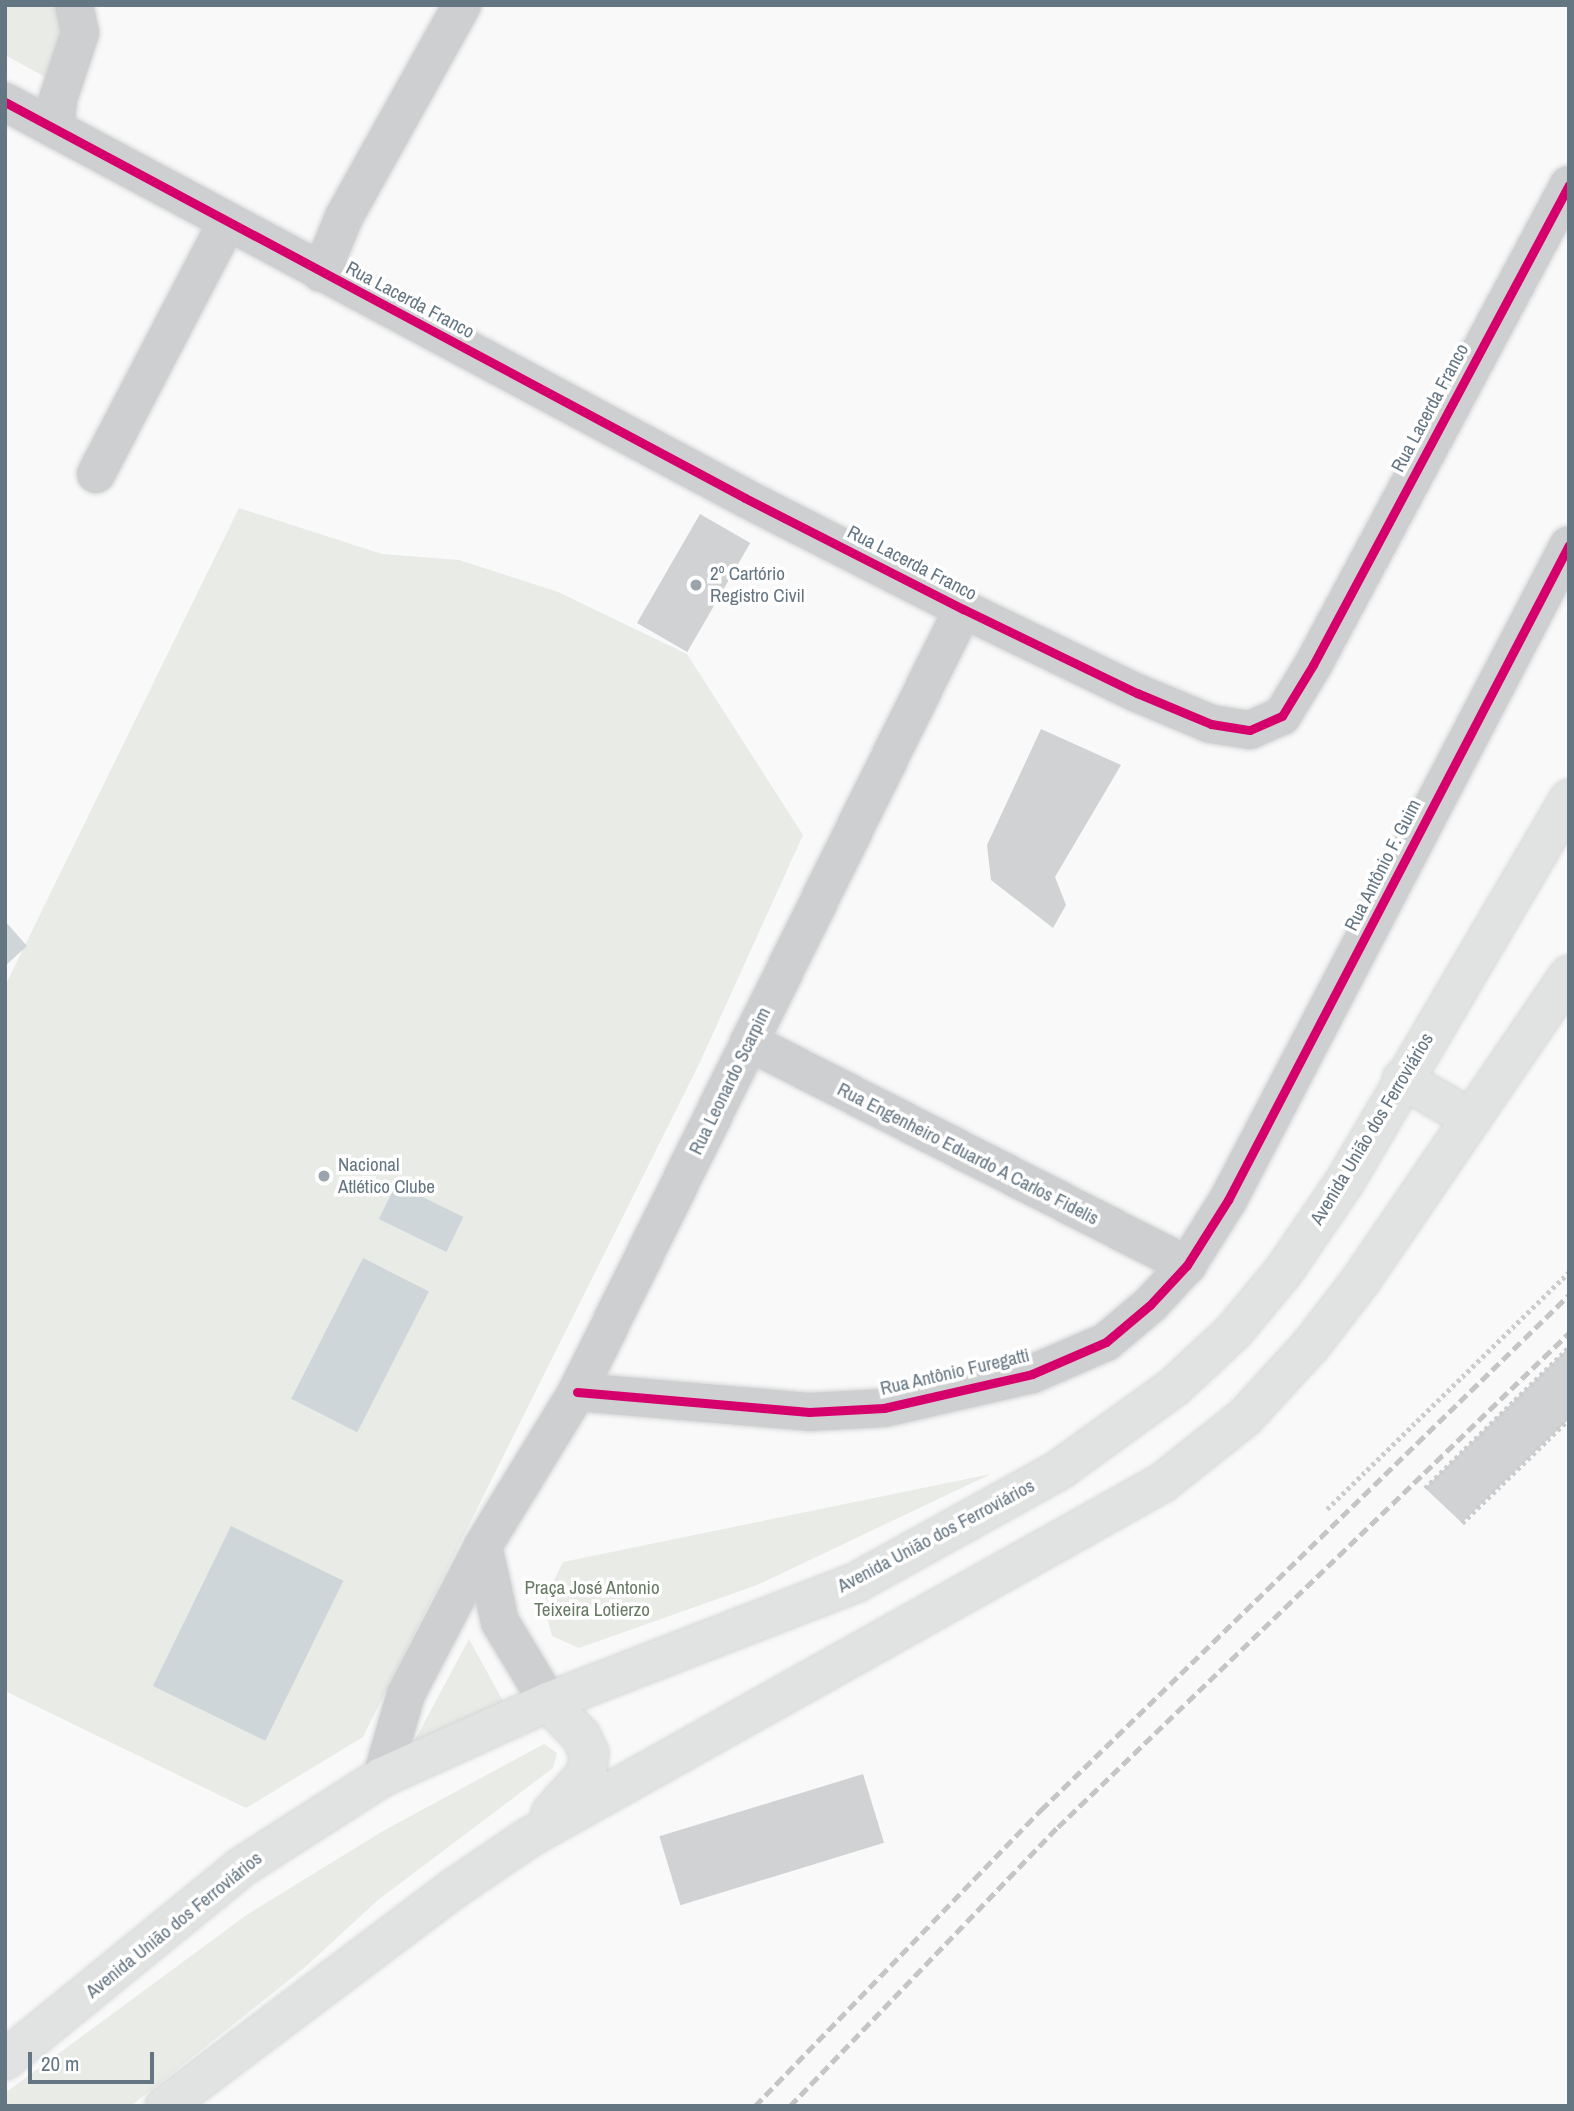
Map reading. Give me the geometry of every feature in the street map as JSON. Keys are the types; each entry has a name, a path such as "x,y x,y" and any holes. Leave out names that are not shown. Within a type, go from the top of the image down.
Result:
{"main road":[{"name":"Avenida União dos Ferroviários","path":"5,2060 21,2040 240,1868 382,1777 548,1702 857,1582 1059,1470 1174,1387 1234,1331 1283,1272 1344,1183 1402,1079 1569,799"},
{"path":"165,2106 453,1889 528,1838 1162,1483 1245,1417 1311,1345 1361,1280 1468,1118 1569,975"},
{"path":"1402,1079 1468,1118"},
{"path":"528,1838 587,1773 589,1753 582,1736 548,1702"}],"street":[{"path":"55,129 58,99 80,33 74,5"},
{"path":"321,273 344,217 462,5"},
{"name":"Rua Lacerda Franco","path":"5,102 321,273 963,609 1211,724 1250,730 1282,716 1569,185"},
{"path":"96,474 227,222"},
{"name":"Rua Antônio F. Guim","path":"1228,1200 1569,545"},
{"name":"Rua Leonardo Scarpim","path":"382,1777 406,1694 483,1546 577,1392 963,609"},
{"name":"Rua Engenheiro Eduardo A Carlos Fidelis","path":"749,1042 1187,1265"},
{"name":"Rua Antônio Furegatti","path":"577,1392 809,1412 897,1406 1032,1374 1106,1342 1187,1265 1228,1200"},
{"path":"483,1546 500,1622 548,1702"}],"path":[{"path":"1326,1509 1569,1272"},
{"path":"1425,1488 1569,1347"},
{"path":"1462,1523 1569,1419"}],"green space":[{"path":"5,5 62,5 68,23 47,78 5,55"},
{"name":"Nacional Atlético Clube","path":"239,508 382,554 459,560 558,592 687,654 803,835 700,1062 363,1737 246,1808 5,1691 5,986"},
{"name":"Praça José Antonio Teixeira Lotierzo","path":"991,1474 757,1585 579,1648 552,1636 543,1603 563,1562"},
{"path":"469,1639 504,1703 415,1745 416,1738"},
{"path":"544,1744 557,1753 553,1768 378,1900 303,1969 131,2106 5,2106 5,2093 248,1914 383,1831"}],"shaded area":[{"path":"5,921 27,946 5,966"},
{"path":"396,1184 463,1217 446,1252 379,1219"},
{"path":"363,1258 429,1292 357,1432 291,1399"},
{"path":"231,1526 343,1581 265,1741 153,1686"}],"building":[{"name":"2º Cartório Registro Civil","path":"700,514 750,543 687,652 637,623"},
{"path":"1041,729 1121,765 1055,877 1066,905 1053,928 991,880 987,845"},
{"path":"1569,1347 1569,1419 1462,1523 1425,1488"},
{"path":"863,1774 884,1843 680,1905 659,1836"}],"railway":[{"path":"755,2106 1041,1810 1569,1295"},
{"path":"790,2106 1058,1827 1569,1333"}],"cycle path":[{"path":"5,102 745,498 963,609 1137,693 1211,724 1250,730 1282,716 1313,665 1569,185"},
{"path":"577,1392 809,1412 884,1408 1032,1374 1106,1342 1150,1305 1187,1265 1228,1200 1569,545"}],"place":[{"name":"2º Cartório Registro Civil","path":"696,585"},
{"name":"Nacional Atlético Clube","path":"324,1176"}]}
